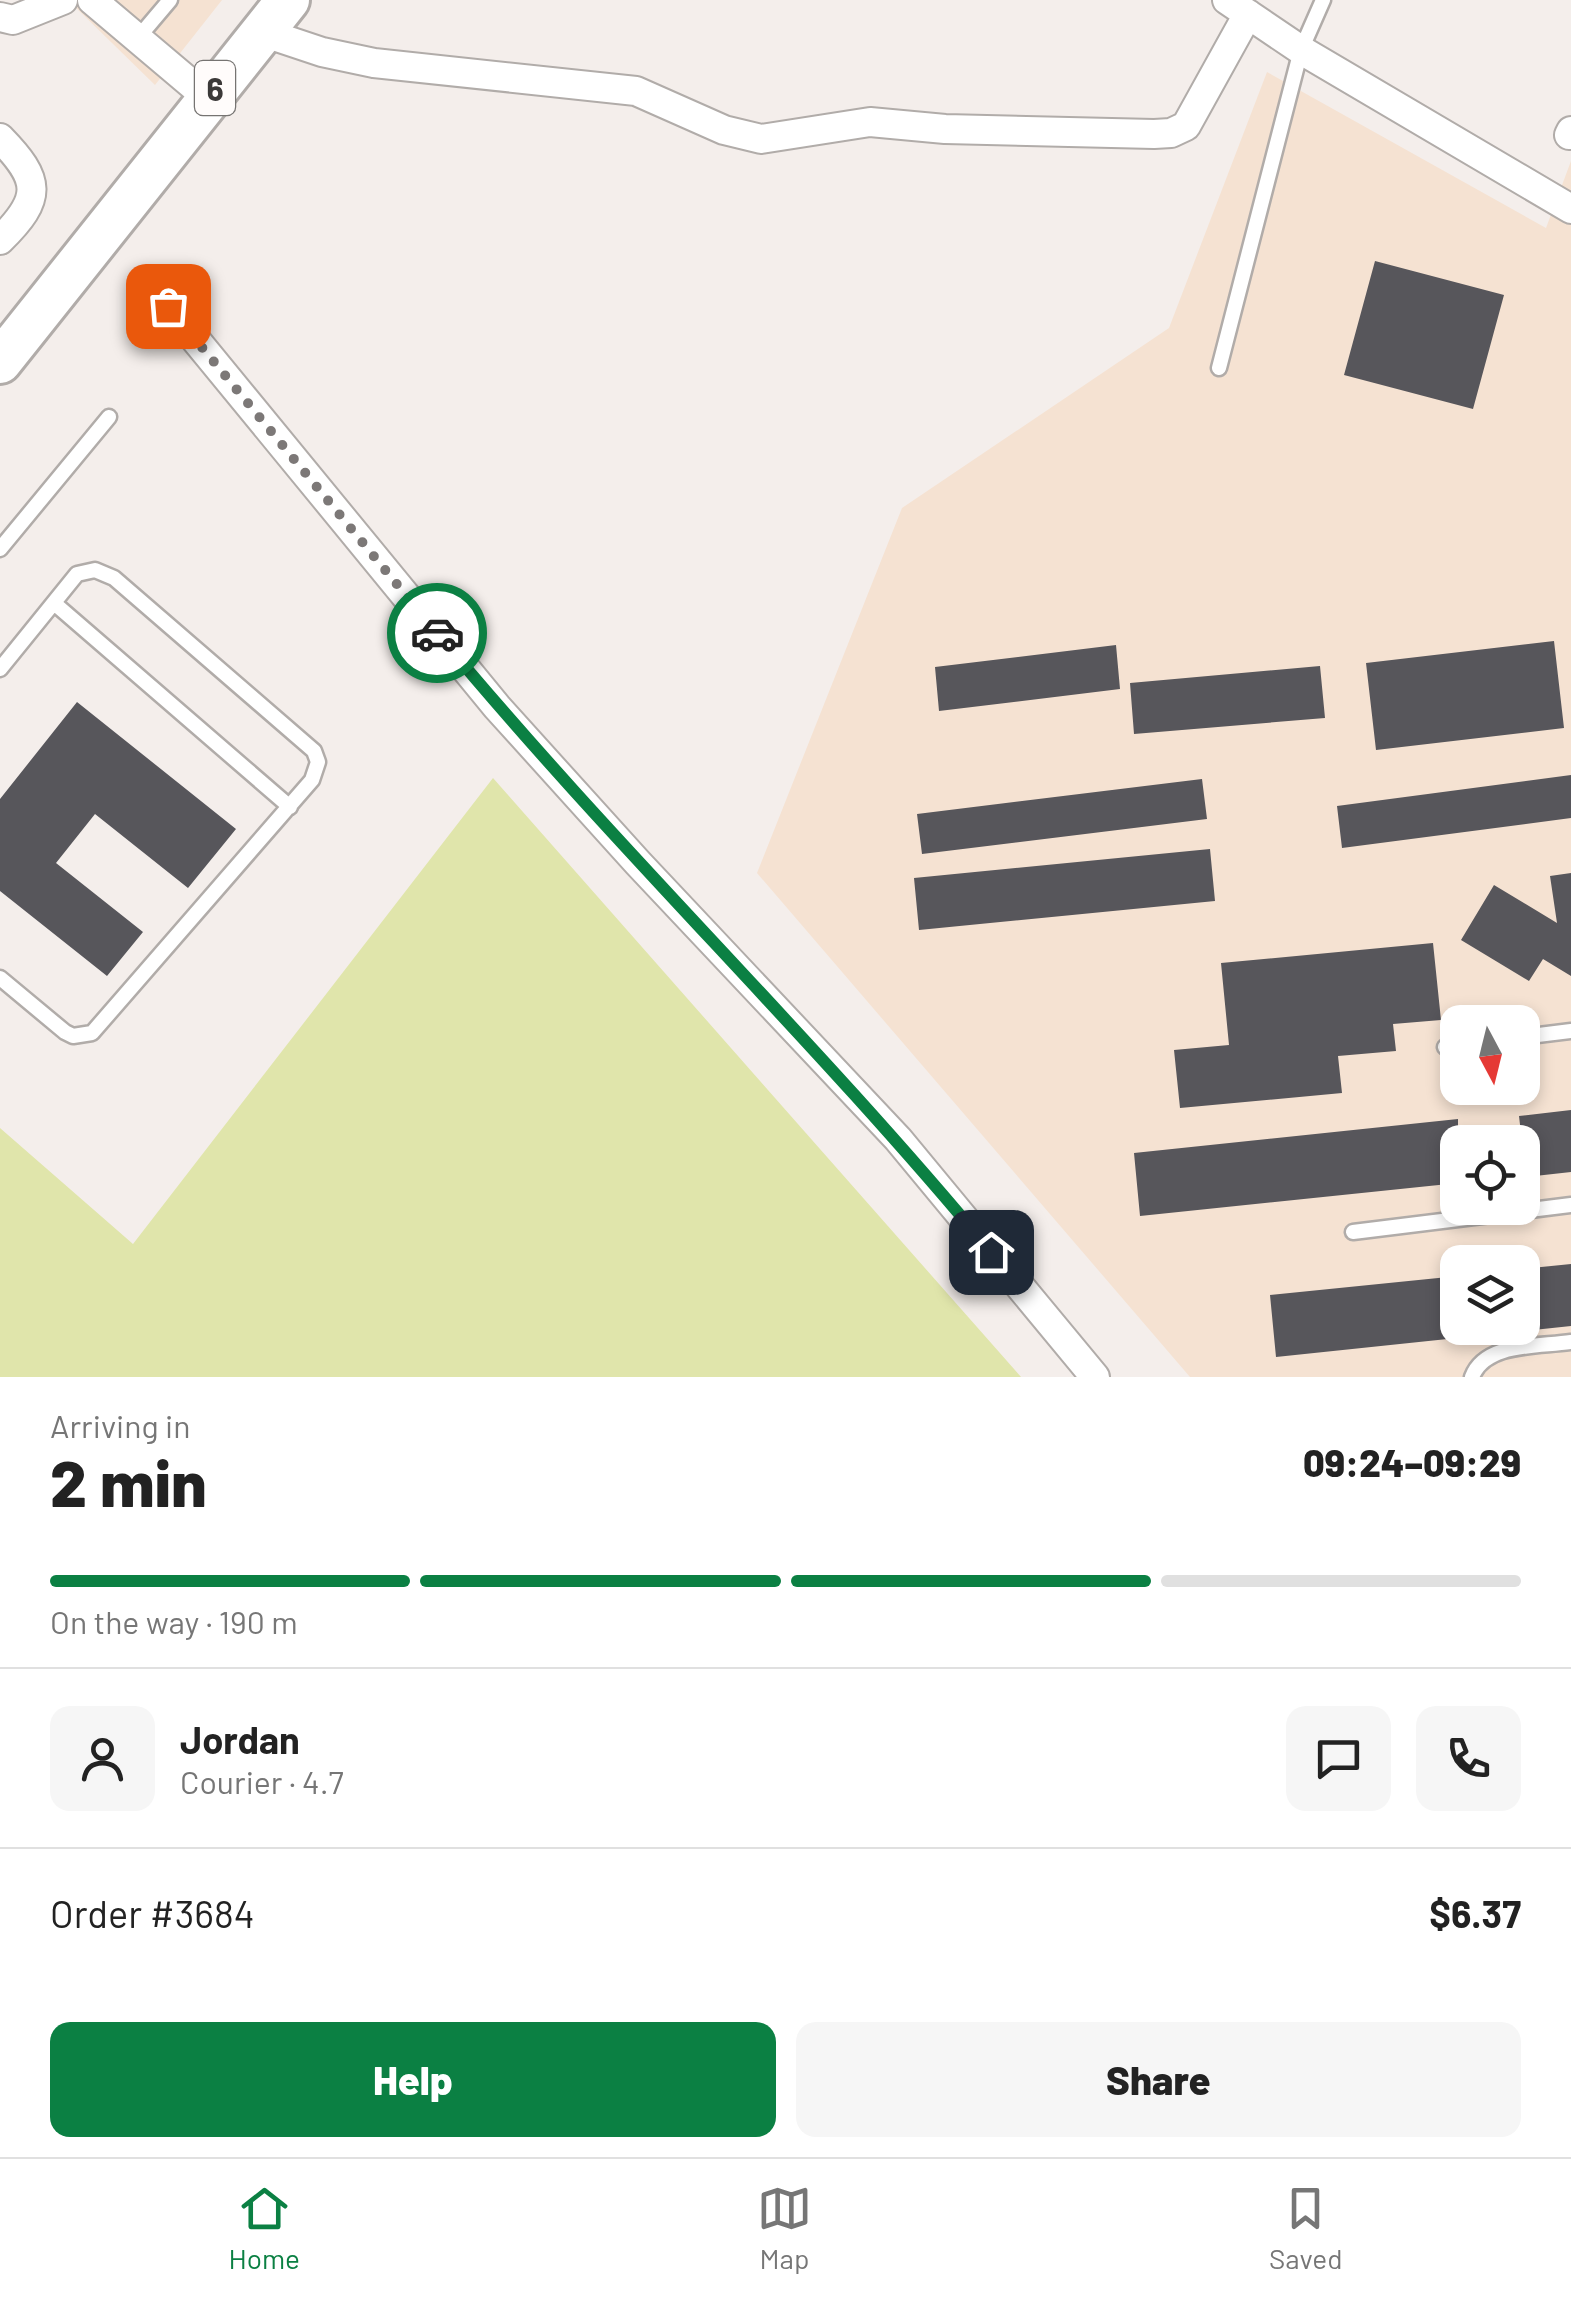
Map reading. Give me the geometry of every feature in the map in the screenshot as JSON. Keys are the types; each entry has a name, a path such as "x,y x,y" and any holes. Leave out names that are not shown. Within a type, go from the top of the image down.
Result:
{"main road":[{"name":"6","path":"0,362 275,16"}],"street":[{"path":"0,17 13,20 63,0"},
{"path":"92,0 208,98"},
{"path":"275,16 322,52 374,63 636,91 724,130 761,139 870,122 945,129 1172,132 1186,126 1238,7 1301,50 1571,209"},
{"path":"0,138 26,164 32,191 27,214 0,240"},
{"path":"168,306 498,707 638,863 898,1139 1096,1377"}],"lane":[{"path":"138,39 170,0"},
{"path":"1219,368 1301,50 1323,0"},
{"path":"0,548 108,417"},
{"path":"0,670 77,574 86,570 114,578 314,751 318,762 312,780 290,807 92,1033 73,1036 65,1032 0,978"},
{"path":"54,603 290,807"},
{"path":"1540,1035 1571,1031"},
{"path":"1353,1232 1571,1205"},
{"path":"1472,1377 1476,1366 1492,1353 1571,1342"}],"shaded area":[{"path":"68,0 222,0 155,85"},
{"path":"1267,72 1546,228 1571,161 1571,1377 1190,1377 757,873 902,508 1169,328"}],"green space":[{"path":"493,778 1021,1377 0,1377 0,1128 133,1244"}],"building":[{"path":"1375,261 1504,295 1473,409 1344,375"},
{"path":"1554,641 1564,728 1376,750 1366,663"},
{"path":"1116,645 1120,689 939,711 935,667"},
{"path":"1320,666 1325,718 1134,734 1130,683"},
{"path":"77,702 236,829 188,888 95,814 56,863 143,932 107,976 0,891 0,799"},
{"path":"1571,775 1571,818 1342,848 1337,806"},
{"path":"1202,779 1207,819 922,854 917,814"},
{"path":"1210,849 1215,901 919,930 914,878"},
{"path":"1571,873 1571,976 1543,959 1529,981 1461,940 1494,885 1557,923 1550,876"},
{"path":"1433,943 1440,1020 1393,1024 1396,1051 1338,1056 1342,1093 1180,1108 1174,1050 1229,1045 1221,963"},
{"path":"1571,1110 1571,1172 1540,1175 1540,1125 1520,1125 1519,1116"},
{"path":"1458,1119 1458,1125 1440,1125 1440,1185 1140,1216 1134,1153"},
{"path":"1571,1264 1571,1326 1540,1329 1540,1267"},
{"path":"1440,1278 1440,1340 1276,1357 1270,1295"}],"way so far":[{"path":"168,306 437,633"}],"route":[{"path":"437,633 638,863 898,1139 991,1252"}]}
